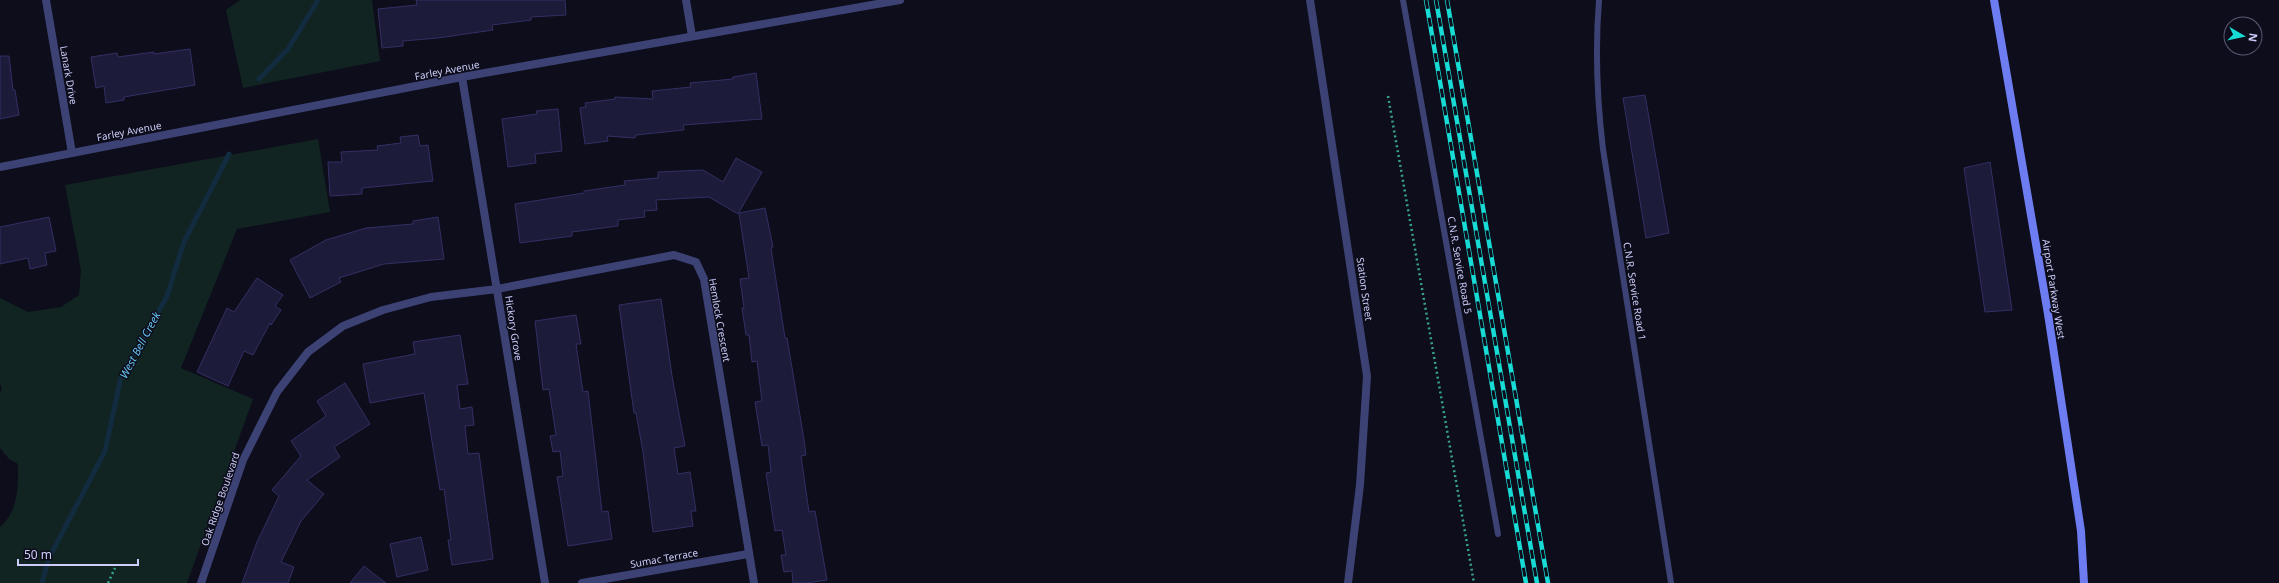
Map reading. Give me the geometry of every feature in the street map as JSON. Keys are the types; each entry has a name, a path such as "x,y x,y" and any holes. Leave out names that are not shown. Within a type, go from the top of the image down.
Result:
{"main road":[{"name":"Airport Parkway West","path":"1994,0 2050,321 2081,531 2084,583"}],"street":[{"name":"Lanark Drive","path":"46,0 72,153"},
{"path":"686,0 692,36"},
{"name":"Farley Avenue","path":"0,167 462,77 900,0"},
{"name":"Station Street","path":"1310,0 1367,376 1360,486 1348,583"},
{"name":"Hickory Grove","path":"462,77 545,583"},
{"name":"Hemlock Crescent","path":"497,289 674,255 696,262 704,279 748,554 754,583"},
{"name":"Oak Ridge Boulevard","path":"201,583 243,460 277,392 308,352 343,326 383,310 431,297 497,289"},
{"name":"Sumac Terrace","path":"582,583 748,554"}],"lane":[{"name":"C.N.R. Service Road 5","path":"1403,0 1498,534"},
{"name":"C.N.R. Service Road 1","path":"1599,0 1596,33 1597,106 1671,583"}],"path":[{"path":"1388,96 1474,583"},
{"path":"108,583 115,568"}],"green space":[{"path":"240,0 372,0 380,61 243,88 226,10"},
{"path":"318,139 330,212 237,229 181,368 253,399 187,583 0,583 0,527 11,513 14,506 17,490 18,464 9,459 0,448 0,392 2,389 0,384 0,298 28,312 61,307 79,295 81,270 65,185"}],"building":[{"path":"416,0 565,0 566,15 531,17 531,20 492,25 493,30 438,38 403,41 403,46 382,48 378,9 417,5"},
{"path":"190,49 195,85 124,97 124,100 106,103 104,86 96,88 91,57 117,53 118,57"},
{"path":"0,56 9,56 13,90 15,90 19,115 0,119"},
{"path":"756,73 762,119 683,125 684,130 636,135 635,138 607,136 608,141 585,144 580,108 586,107 585,103 615,99 615,97 653,99 652,91 691,87 690,83 733,79 733,77"},
{"path":"1645,95 1669,233 1646,238 1623,98"},
{"path":"558,109 562,151 535,154 536,163 508,167 502,119 537,114 536,111"},
{"path":"418,135 420,146 428,145 433,181 362,188 362,194 330,196 328,162 342,162 341,152 378,150 377,146 401,143 400,137"},
{"path":"736,158 762,172 738,214 709,197 656,200 657,210 644,211 645,217 618,220 618,226 572,232 572,236 520,243 515,204 625,185 624,181 658,178 658,172 703,170 723,182"},
{"path":"1990,162 2012,310 1985,312 1964,168"},
{"path":"765,208 773,247 771,248 785,338 787,338 804,440 806,455 801,456 809,512 815,511 827,580 806,583 793,583 792,571 784,572 781,555 786,555 782,530 775,531 766,473 771,472 768,445 762,446 755,402 762,401 757,361 752,362 749,335 746,335 742,308 744,308 740,279 749,278 739,213"},
{"path":"49,217 56,251 45,253 47,265 30,269 28,258 0,264 0,227"},
{"path":"438,217 444,259 384,264 339,278 341,282 310,298 290,260 326,240 366,228 413,224 413,221"},
{"path":"257,278 283,295 275,306 281,310 271,325 270,323 253,355 244,351 228,386 197,372 227,308 234,312"},
{"path":"661,299 672,376 685,446 674,448 678,474 690,472 696,511 691,511 693,526 653,532 643,452 636,413 634,413 619,305"},
{"path":"576,315 581,344 576,344 583,392 588,391 602,512 608,511 612,539 568,546 557,477 563,476 560,451 553,452 550,436 556,435 549,389 543,390 535,321"},
{"path":"460,335 468,384 457,385 460,409 472,407 474,425 465,426 468,454 479,453 493,559 452,565 448,540 451,540 444,489 440,490 424,393 370,403 363,364 415,354 413,342"},
{"path":"345,383 370,424 334,447 340,457 307,480 324,494 301,521 281,562 294,567 288,583 242,583 257,542 279,496 272,490 301,456 291,441 326,416 317,401"},
{"path":"421,537 428,570 397,577 390,544"},
{"path":"364,566 374,574 386,583 350,583"}],"waterway":[{"name":"West Bell Creek","path":"259,79 288,49 318,0"},
{"name":"West Bell Creek","path":"42,583 49,558 105,451 121,377 167,296 184,242 229,154"}],"railway":[{"path":"1426,0 1526,583"},
{"path":"1436,0 1537,583"},
{"path":"1447,0 1548,583"}]}
